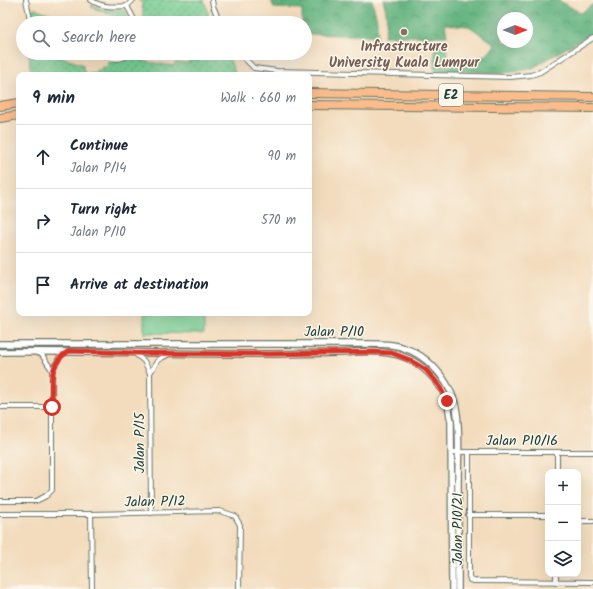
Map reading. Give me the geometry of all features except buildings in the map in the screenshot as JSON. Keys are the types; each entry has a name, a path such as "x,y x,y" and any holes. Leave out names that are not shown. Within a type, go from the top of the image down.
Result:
{"highway":[{"name":"E2","path":"312,93 593,97"},
{"path":"0,106 16,104"},
{"name":"E2","path":"312,105 593,108"},
{"path":"0,118 16,115"}],"street":[{"path":"26,0 29,16"},
{"path":"91,0 105,6 127,6 133,0"},
{"path":"212,0 217,16"},
{"path":"127,6 132,16"},
{"path":"246,60 254,68 277,71 510,77 531,75 540,72 593,38"},
{"name":"Jalan P/10","path":"0,344 368,344 393,346 413,352 427,360 438,372 448,388 455,404 457,414 458,589"},
{"path":"0,501 36,501 46,496 52,490 52,370 61,355 69,351"},
{"name":"Jalan P/10","path":"0,352 69,351 276,354 373,352 392,353 410,360 426,370 439,385 447,401 451,421 452,589"},
{"path":"33,352 42,355 52,370"},
{"path":"134,353 144,361 150,373"},
{"path":"150,373 158,360 171,353"},
{"name":"Jalan P/15","path":"150,373 151,513"},
{"path":"0,407 52,407"},
{"name":"Jalan P10/16","path":"451,452 593,452"},
{"name":"Jalan P10/21","path":"469,452 468,515 470,580 593,582"},
{"path":"557,452 557,469"},
{"name":"Jalan P/12","path":"0,514 91,514 220,511 235,516 240,525 239,589"},
{"path":"91,514 92,589"},
{"path":"468,515 545,515"},
{"path":"581,521 593,521"},
{"path":"556,577 556,582"}],"green space":[{"path":"138,0 204,0 209,16 143,16 142,3"},
{"path":"271,0 372,0 377,20 377,36 312,34 312,16 302,16 302,9 274,8"},
{"path":"383,0 558,0 581,13 593,4 593,32 531,69 505,73 434,70 435,44 447,45 448,58 475,59 486,55 495,44 469,26 445,24 447,36 384,36 386,26 386,10"},
{"path":"92,5 104,9 124,10 128,16 114,16 91,7"},
{"path":"34,8 53,15 32,16 31,11"},
{"path":"30,60 69,60 83,65 83,70 85,72 31,72"},
{"path":"125,60 143,60 173,66 175,63 189,63 189,60 230,60 235,72 96,72 97,70 101,70 102,67 107,67 109,62 119,62"},
{"path":"144,316 204,316 204,334 144,333"}],"place":[{"name":"Infrastructure University Kuala Lumpur","path":"404,32"}],"route":[{"path":"52,407 52,370 61,355 69,351 269,354 392,353 410,360 426,370 439,385 447,401"}]}
